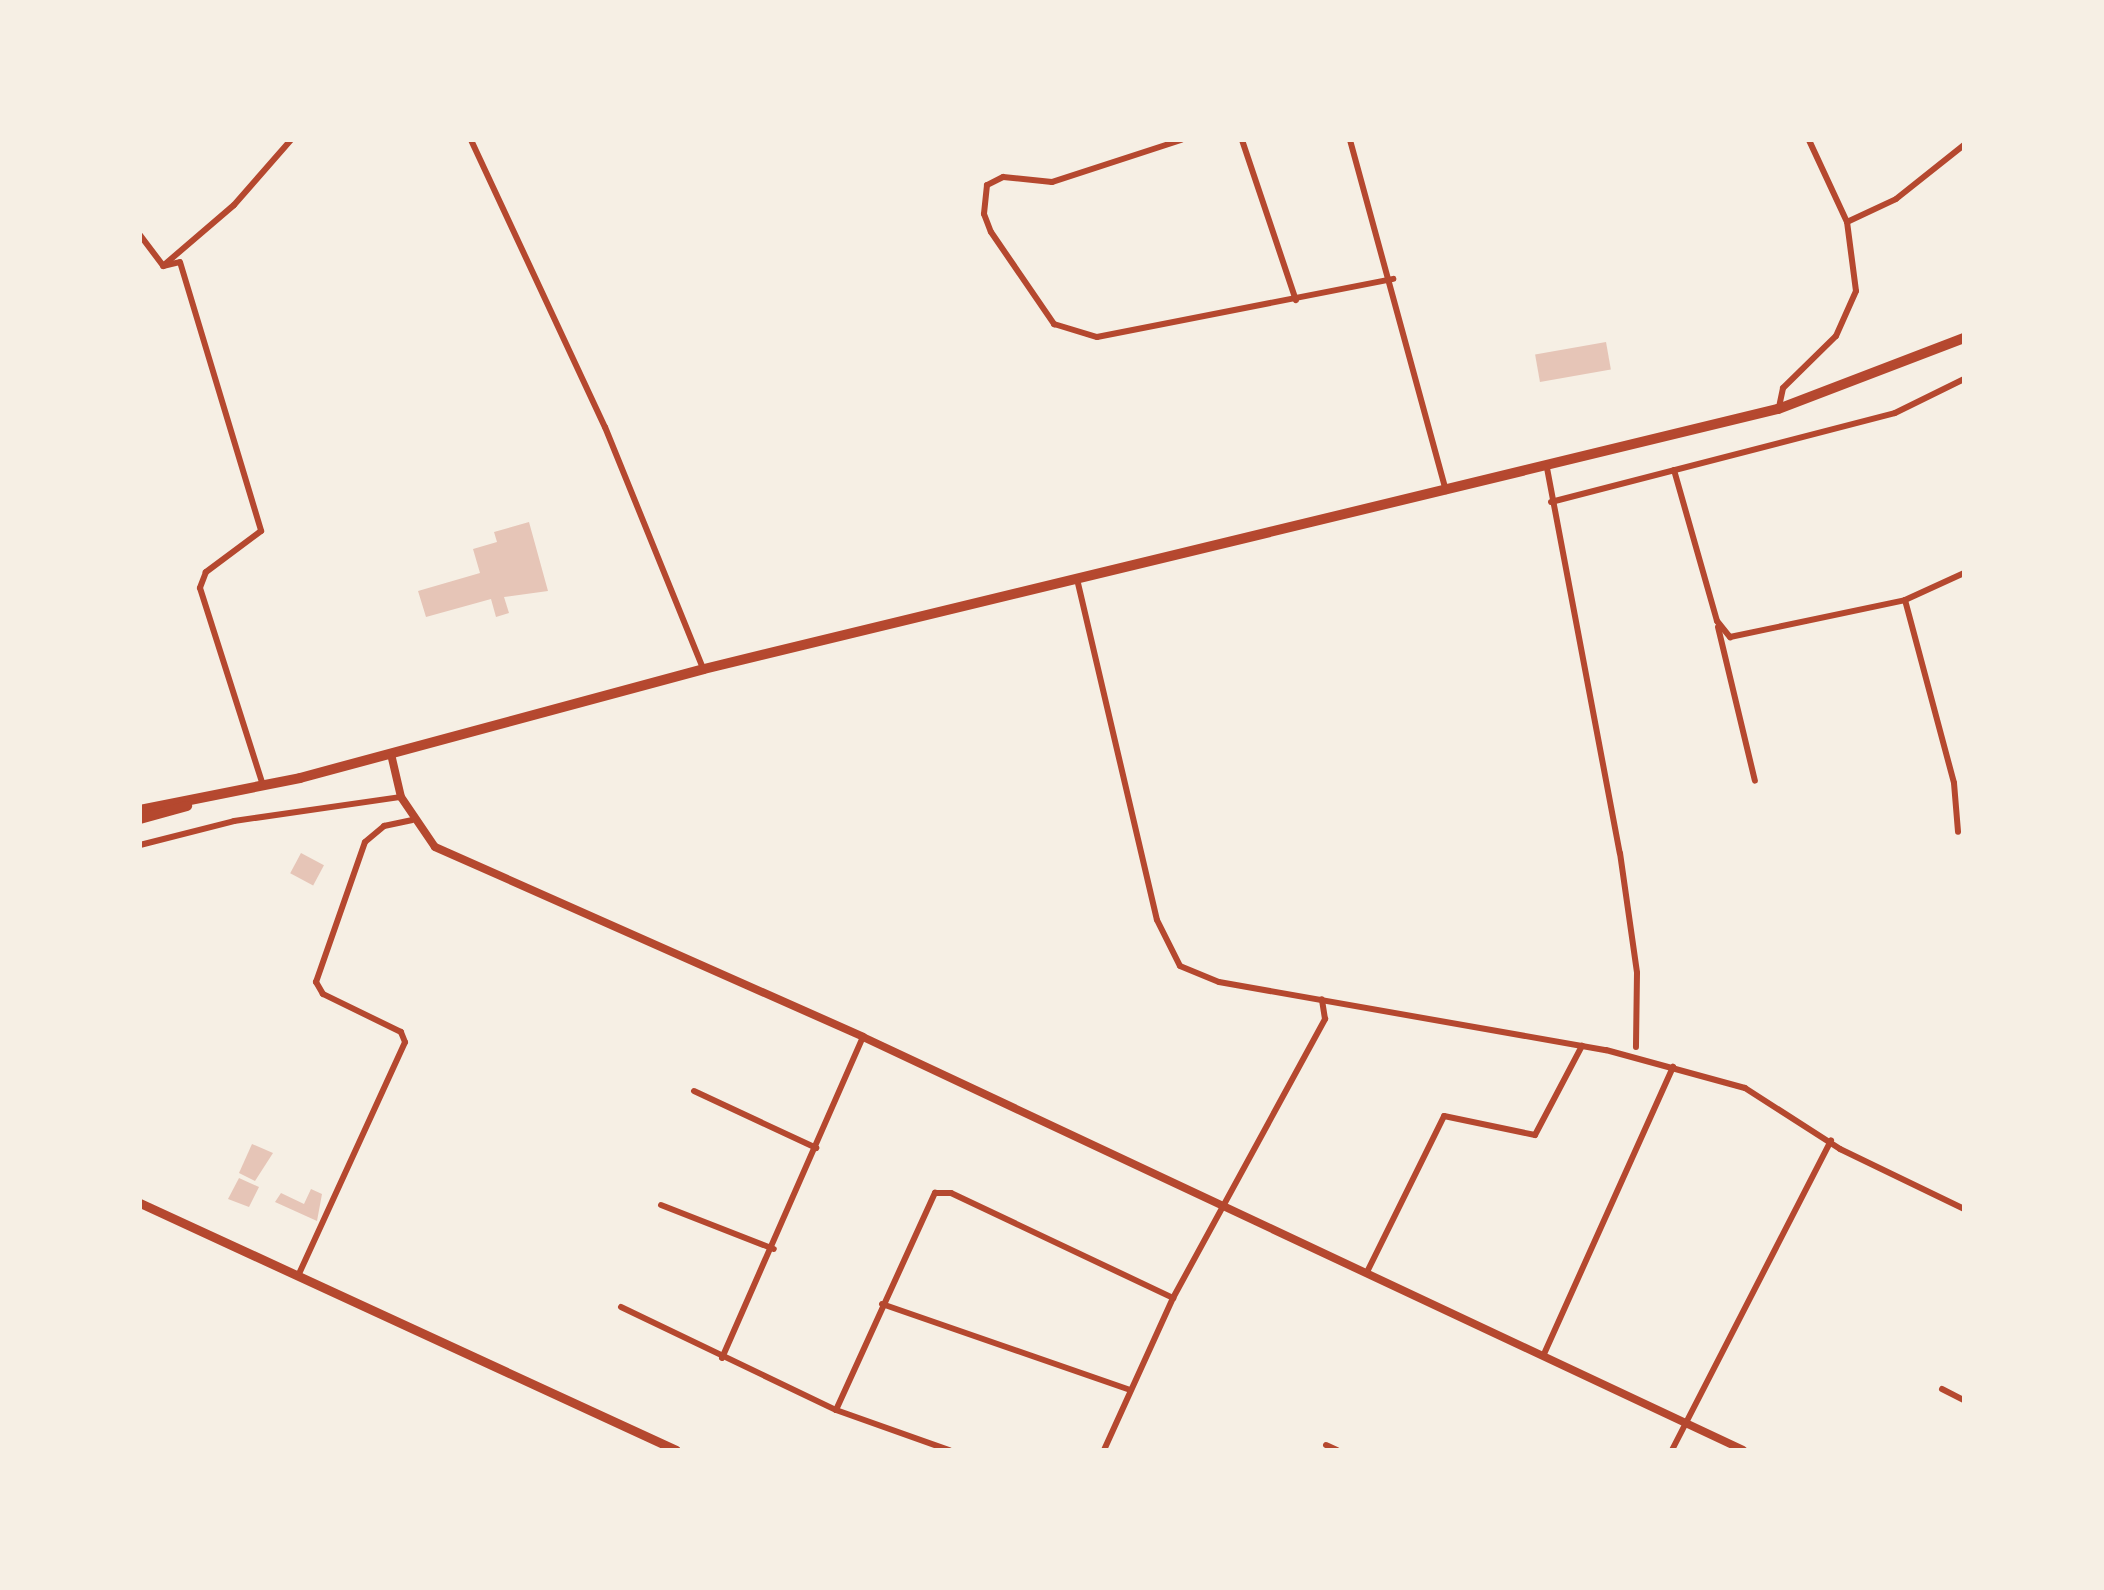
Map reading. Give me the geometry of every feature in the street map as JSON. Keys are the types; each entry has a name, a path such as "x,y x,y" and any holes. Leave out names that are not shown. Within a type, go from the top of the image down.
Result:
{"highway":[{"path":"140,810 391,754 704,670 1077,577 1778,410 1964,338"},
{"path":"140,819 230,792"}],"main road":[{"path":"140,1203 676,1450"}],"street":[{"path":"163,266 234,206 291,140"},
{"path":"471,140 605,427 704,670"},
{"path":"1181,140 1155,144 1052,182 994,179 982,196 984,214 1041,313 1097,337 1393,279"},
{"path":"1242,140 1296,300"},
{"path":"1350,140 1393,279 1446,492"},
{"path":"1778,410 1783,388 1836,336 1856,291 1847,222 1809,140"},
{"path":"1847,222 1896,198 1964,145"},
{"path":"140,235 163,266"},
{"path":"163,266 180,262 261,531 248,546 206,572 200,588 264,784"},
{"path":"1552,502 1895,413 1964,379"},
{"path":"1547,468 1620,853 1636,973 1636,1047"},
{"path":"1674,470 1717,620 1755,781"},
{"path":"1717,620 1730,637 1740,639 1904,600 1964,572"},
{"path":"1077,577 1168,948 1193,975 1673,1066 1745,1088 1831,1141 1964,1209"},
{"path":"1904,600 1954,783 1958,832"},
{"path":"391,754 401,797 412,820 435,848 863,1036 1221,1210 1367,1272 1687,1420 1743,1450"},
{"path":"140,845 234,820 401,797"},
{"path":"298,1276 405,1042 401,1032 323,994 316,982 365,842 384,826 412,820"},
{"path":"1104,1450 1172,1298 1325,1019 1322,999"},
{"path":"722,1358 774,1248 863,1036"},
{"path":"1367,1272 1444,1116 1535,1136 1582,1046"},
{"path":"1544,1354 1673,1066"},
{"path":"694,1091 816,1148"},
{"path":"1672,1450 1831,1141"},
{"path":"836,1410 928,1203 944,1191 1172,1298"},
{"path":"661,1205 774,1248"},
{"path":"882,1304 1130,1390"},
{"path":"621,1307 836,1410 949,1450"},
{"path":"1942,1389 1964,1400"},
{"path":"1326,1445 1337,1450"}],"building":[{"path":"1606,342 1611,370 1540,382 1535,355"},
{"path":"529,522 548,591 504,597 509,613 496,617 491,599 426,617 418,591 480,573 473,549 497,542 494,532"},
{"path":"301,853 324,865 313,886 290,873"},
{"path":"252,1144 273,1153 255,1181 239,1173"},
{"path":"239,1178 259,1187 249,1207 228,1199"},
{"path":"311,1189 322,1194 317,1221 275,1202 281,1193 304,1204"}]}
